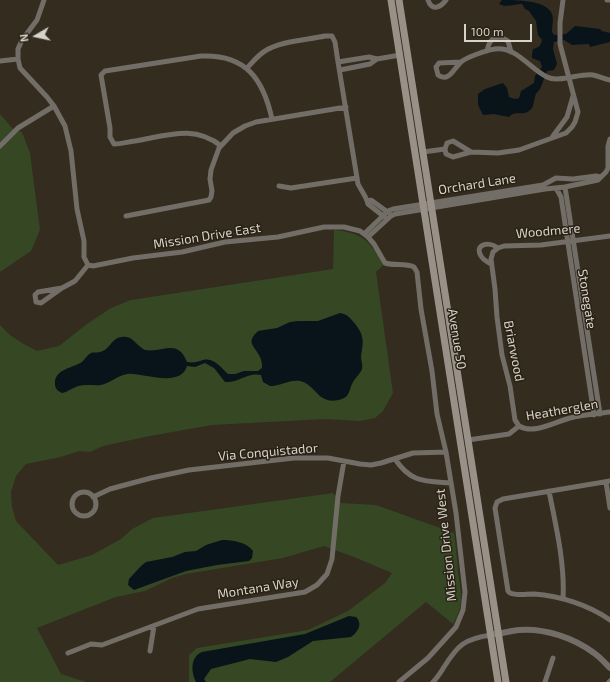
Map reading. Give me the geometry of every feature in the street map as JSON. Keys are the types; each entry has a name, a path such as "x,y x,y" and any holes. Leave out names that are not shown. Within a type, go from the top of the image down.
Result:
{"main road":[{"name":"Avenue 50","path":"391,0 468,440 506,682"},
{"name":"Avenue 50","path":"399,0 423,152 428,206 498,682"},
{"path":"400,55 404,56 406,59 417,113"}],"street":[{"path":"44,0 37,20 22,40 18,49 18,59 20,68 24,74 40,89 54,106 65,126 71,151 75,191 84,241 84,257 88,265 75,281 41,303 34,300 35,295 38,292 62,288"},
{"path":"428,0 432,6 438,7 446,0"},
{"path":"471,152 453,140 447,142 445,148 446,154 453,157 471,152 498,153 519,150 566,132 573,125 578,112 563,61 559,32 563,0"},
{"path":"247,68 256,57 266,50 284,44 332,36 335,42 357,178 361,192 368,201 371,200 376,207 387,215 366,235 374,244 385,263 392,265 410,265 414,267 417,272 437,414 446,452"},
{"path":"487,51 490,41 500,37 508,41 511,52"},
{"path":"461,62 449,76 443,78 438,75 436,67 439,62 461,62 497,48 511,52 549,78 557,79 594,75 610,80"},
{"path":"338,62 369,57 377,59 400,55"},
{"path":"221,146 201,134 189,133 114,144 110,137 110,128 101,75 105,71 174,60 215,56 230,59 247,68 258,81 264,92 272,119"},
{"path":"0,61 18,59"},
{"path":"340,70 370,64 377,59"},
{"path":"553,137 565,120 571,107 573,94"},
{"path":"0,146 18,128 54,106"},
{"path":"126,216 209,200 212,192 210,179 211,170 219,148 233,133 245,126 272,119 346,107"},
{"path":"565,120 573,125"},
{"path":"601,176 608,168 608,146 610,139"},
{"path":"423,152 445,148"},
{"name":"Orchard Lane","path":"428,206 564,187 598,180 601,176"},
{"name":"Orchard Lane","path":"387,215 543,184 556,178 573,179 601,176"},
{"path":"279,186 291,188 357,178"},
{"name":"Stonegate","path":"562,178 570,241"},
{"name":"Stonegate","path":"556,188 561,197 570,241 597,414"},
{"name":"Mission Drive East","path":"88,265 93,266 133,258 182,252 225,242 278,237 324,227 344,227 360,231 366,235"},
{"name":"Woodmere","path":"491,256 498,248 504,246 541,245 610,236"},
{"path":"491,264 481,257 480,248 489,243 498,248"},
{"name":"Briarwood","path":"491,256 502,355 510,386 515,420 519,426"},
{"name":"Heatherglen","path":"519,426 525,429 539,428 570,418 610,412"},
{"path":"468,440 509,434 519,426"},
{"name":"Via Conquistador","path":"93,497 110,489 189,470 294,458 317,458 371,465 413,453 446,452"},
{"name":"Mission Drive West","path":"399,682 412,672 437,648 456,627 463,610 465,592 446,452"},
{"path":"395,459 410,476 426,482 451,483"},
{"name":"Montana Way","path":"68,653 91,644 102,645 198,609 305,592 317,585 327,574 332,559 338,496 344,461"},
{"path":"610,508 608,481 503,499 497,502 496,514 508,591 513,594 535,594 563,599 600,613 610,620"},
{"path":"550,491 561,561 563,599"},
{"path":"87,492 93,497 95,506 90,514 82,515 74,510 72,505 73,500 78,494 87,492"},
{"path":"150,651 154,626"},
{"path":"433,682 452,654 461,644 472,639 520,630 537,631 557,635 579,644 595,654 610,668"},
{"path":"545,682 544,680 553,658"}],"green space":[{"path":"0,114 12,128 22,132 30,153 40,230 31,251 0,272"},
{"path":"334,230 351,233 364,239 370,244 383,265 376,272 393,393 383,411 375,418 360,421 325,419 212,425 150,436 103,446 90,452 79,451 61,457 26,464 16,476 11,492 12,507 16,521 58,565 92,555 121,539 132,529 153,518 333,493 341,503 376,505 454,533 461,604 453,624 426,602 330,682 189,682 189,655 197,648 308,630 348,611 385,583 392,573 324,546 283,558 186,574 172,578 145,591 116,597 37,628 61,674 86,682 0,682 0,325 10,335 37,351 59,346 87,324 111,308 131,300 333,269"}],"shaded area":[{"path":"502,0 538,3 549,9 552,14 552,32 554,35 566,34 575,26 600,29 610,33 610,42 590,47 589,44 572,45 564,40 554,42 553,49 557,64 554,70 547,71 540,89 536,94 532,108 524,113 514,114 509,117 494,114 483,115 478,105 478,94 485,89 503,83 507,88 509,97 515,99 519,98 521,91 534,83 535,76 542,67 540,61 532,58 532,54 533,49 541,44 542,40 538,35 536,21 522,4 507,6 499,4"},
{"path":"340,313 352,320 359,329 363,340 361,357 362,369 353,382 348,395 342,399 334,401 322,398 310,386 300,381 292,381 270,386 263,382 261,375 256,374 235,381 225,382 214,368 205,363 195,367 187,366 183,373 177,377 160,378 127,374 101,385 82,385 62,393 57,390 55,386 56,379 61,372 82,362 91,353 103,351 115,339 122,337 132,339 145,350 174,348 179,350 187,362 207,359 211,360 228,374 235,374 244,371 258,371 262,368 262,361 252,344 252,339 258,331 277,328 290,322 318,321"},
{"path":"222,540 235,541 247,545 253,551 252,558 249,561 186,571 134,590 128,585 129,579 146,562 172,557 185,552 196,551 206,545"},
{"path":"349,616 356,617 359,622 358,630 351,637 313,641 288,657 276,662 250,659 211,669 204,679 206,682 196,682 194,678 193,665 195,657 202,652 305,634"}]}
